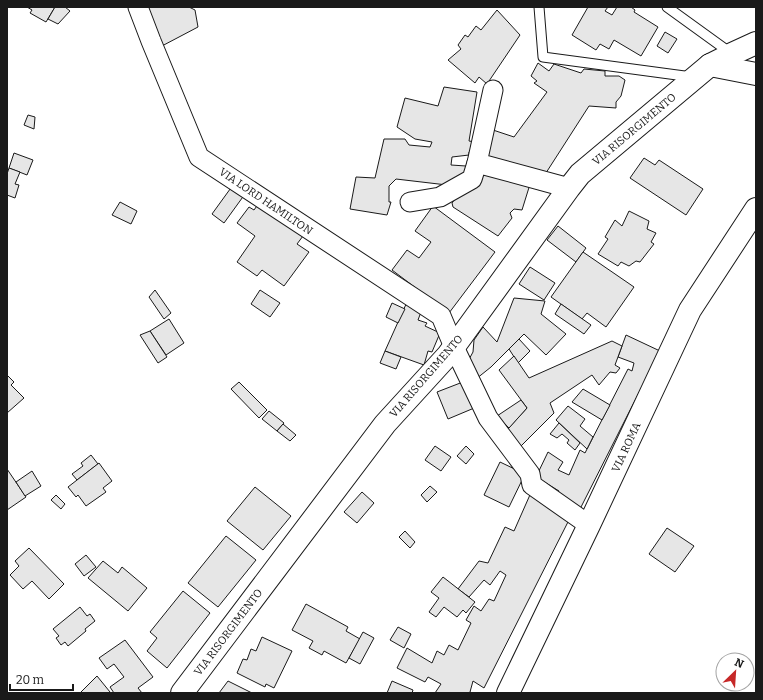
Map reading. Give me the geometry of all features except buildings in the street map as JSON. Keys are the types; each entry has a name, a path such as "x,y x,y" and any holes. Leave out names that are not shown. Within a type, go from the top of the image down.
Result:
{"main road":[{"name":"VIA RISORGIMENTO","path":"182,693 386,424 448,355 580,174 703,71 732,54 756,43"},
{"path":"703,71 756,74"},
{"name":"VIA ROMA","path":"508,693 690,310 756,209"}],"street":[{"name":"VIA LORD HAMILTON","path":"138,7 199,156 441,316 488,418 530,474 532,485 589,525"},
{"path":"410,202 440,198 472,179 493,90"},
{"path":"477,163 569,188"}],"lane":[{"path":"540,7 543,56 703,71"},
{"path":"667,7 732,54"}]}
